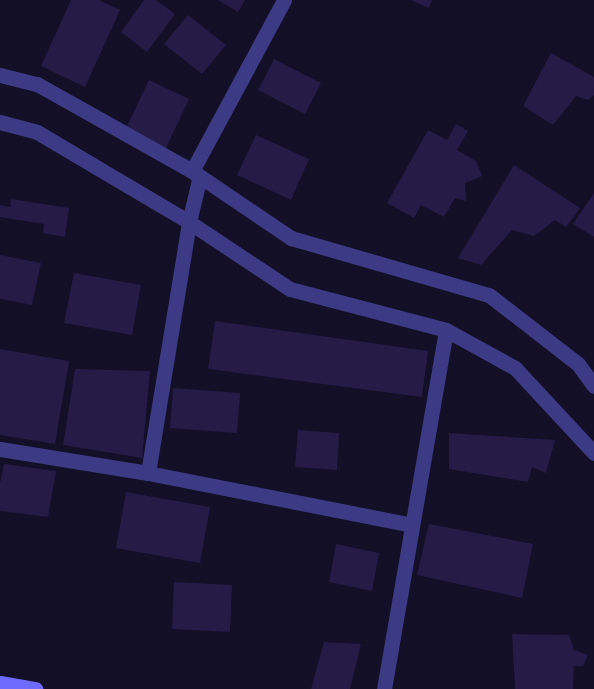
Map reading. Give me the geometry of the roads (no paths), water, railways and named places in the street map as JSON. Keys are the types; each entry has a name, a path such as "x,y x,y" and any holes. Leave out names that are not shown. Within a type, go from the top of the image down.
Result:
{"street":[{"path":"148,473 196,174 284,0"},
{"path":"0,75 37,84 196,174 291,238 489,296 578,364 594,386"},
{"path":"0,122 37,132 189,222 290,289 446,330 515,368 594,453"},
{"path":"384,689 446,330"},
{"path":"0,449 148,473 412,525"},
{"path":"0,683 35,689"}]}
